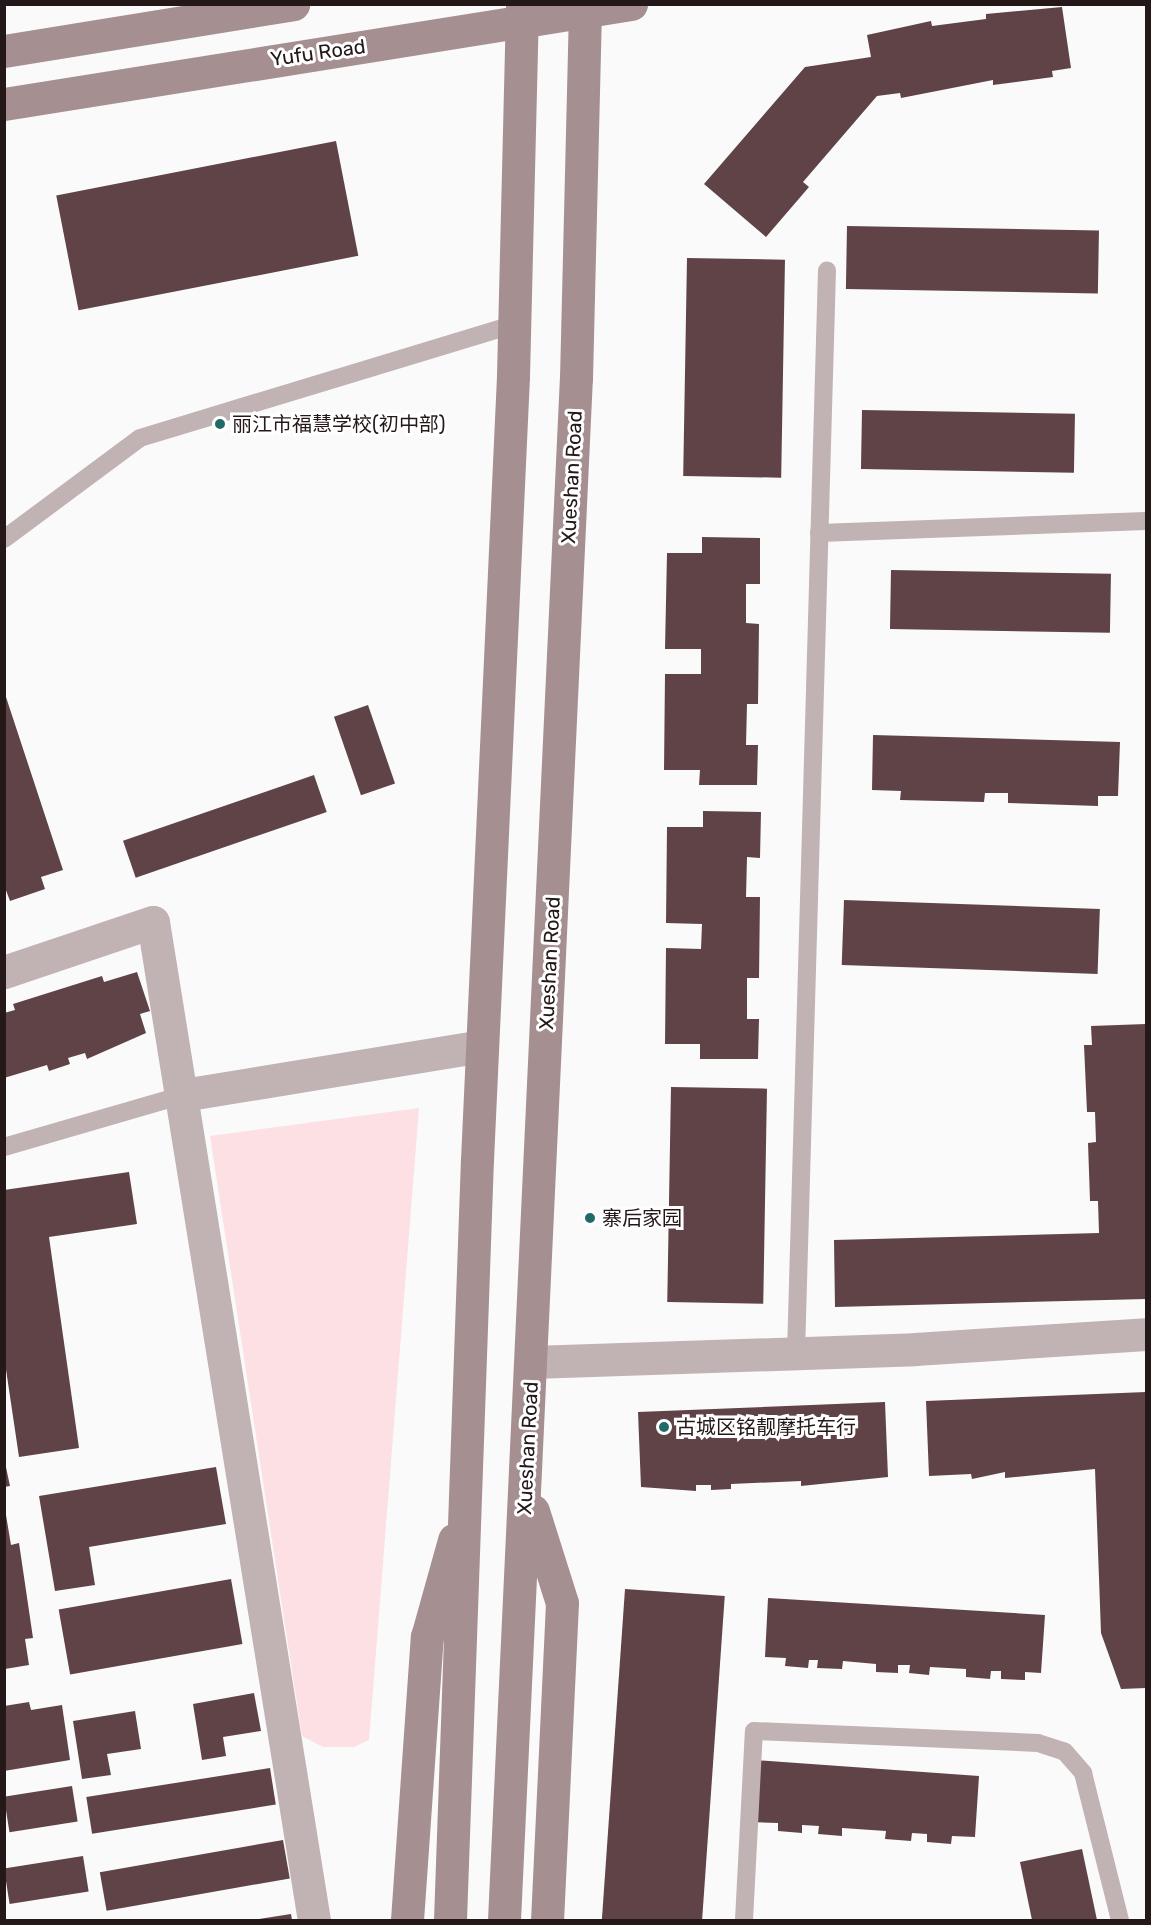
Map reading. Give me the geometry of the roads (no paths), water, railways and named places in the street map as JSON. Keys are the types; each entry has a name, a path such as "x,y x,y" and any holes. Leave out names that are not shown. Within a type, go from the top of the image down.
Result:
{"main road":[{"path":"4,51 294,4"},
{"name":"Yufu Road","path":"4,104 522,13 631,4"},
{"name":"Xueshan Road","path":"504,1920 532,1362 576,378 585,8"},
{"path":"450,1920 483,1046 515,324 522,13"},
{"path":"526,1489 562,1603 547,1920"},
{"path":"407,1920 427,1637 467,1492"}],"street":[{"path":"4,972 153,922 183,1095 314,1920"},
{"path":"183,1095 483,1046"},
{"path":"532,1362 796,1353 1146,1334"}],"lane":[{"path":"796,1353 827,270"},
{"path":"4,539 140,438 515,324"},
{"path":"819,533 1146,520"},
{"path":"4,1147 183,1095"},
{"path":"744,1920 754,1731 1038,1743 1065,1752 1083,1773 1120,1920"}],"place":[{"name":"丽江市福慧学校(初中部)","path":"220,424"},
{"name":"寨后家园","path":"590,1218"},
{"name":"古城区铭靓摩托车行","path":"664,1427"}]}
